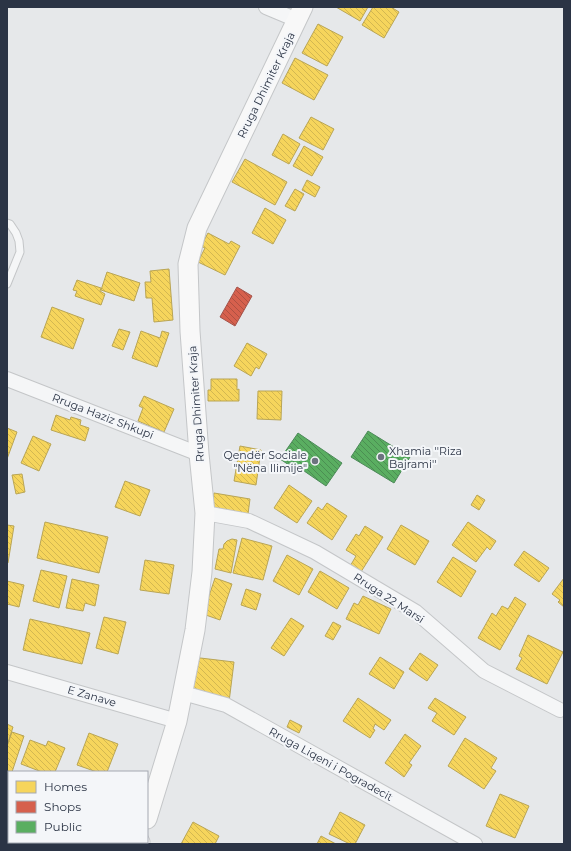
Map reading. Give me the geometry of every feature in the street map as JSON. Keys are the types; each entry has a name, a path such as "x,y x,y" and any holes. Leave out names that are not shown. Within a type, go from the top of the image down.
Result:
{"street":[{"path":"266,7 300,14"},
{"name":"Rruga Dhimiter Kraja","path":"148,816 177,721 195,630 202,572 205,513 190,330 188,264 197,228 300,14"},
{"name":"Rruga Haziz Shkupi","path":"7,378 199,454"},
{"name":"Rruga 22 Marsi","path":"205,513 249,522 315,552 416,612 484,671 560,710"},
{"name":"E Zanave","path":"7,672 177,721"},
{"name":"Rruga Liqeni i Pogradecit","path":"183,693 226,705 474,844"}],"lane":[{"path":"7,223 10,224 16,233 19,241 20,252 7,284"}],"building: Homes":[{"path":"336,7 368,7 360,21"},
{"path":"373,7 391,7 399,12 384,38 362,25"},
{"path":"318,24 343,37 327,66 302,53"},
{"path":"295,58 328,75 314,100 282,83"},
{"path":"311,117 334,129 323,150 299,138"},
{"path":"283,134 300,144 289,164 272,155"},
{"path":"304,146 323,157 312,176 293,166"},
{"path":"245,159 287,182 275,205 232,182"},
{"path":"307,180 320,187 315,197 302,190"},
{"path":"295,189 304,194 295,211 285,206"},
{"path":"265,208 286,220 273,244 252,233"},
{"path":"208,233 229,244 231,241 240,246 225,275 198,262 205,248 201,246"},
{"path":"169,269 173,320 154,322 152,298 146,298 145,282 151,282 150,271"},
{"path":"107,272 140,283 134,301 101,290"},
{"path":"77,280 101,288 100,291 105,294 101,305 75,296 77,291 73,290"},
{"path":"52,307 84,319 73,349 41,337"},
{"path":"119,329 130,332 123,350 112,346"},
{"path":"141,331 160,338 162,331 169,333 157,367 132,358"},
{"path":"247,343 267,354 259,369 256,367 251,376 234,366"},
{"path":"211,379 237,379 239,401 208,401 208,390 211,390"},
{"path":"258,391 282,391 281,420 257,419"},
{"path":"144,396 174,409 164,432 138,421 143,408 139,406"},
{"path":"56,415 70,420 71,417 81,420 80,425 89,428 85,441 51,430"},
{"path":"7,428 17,432 7,459"},
{"path":"33,436 51,444 39,471 21,463"},
{"path":"240,446 261,450 256,485 234,481"},
{"path":"22,474 25,492 16,494 12,475"},
{"path":"125,481 150,490 140,516 115,507"},
{"path":"289,485 312,501 297,523 274,508"},
{"path":"214,493 250,499 248,514 212,508"},
{"path":"477,495 485,500 479,510 471,505"},
{"path":"327,503 347,516 332,540 307,523 318,507 322,510"},
{"path":"45,522 108,537 99,573 37,558"},
{"path":"468,522 496,541 490,550 487,547 476,562 452,545"},
{"path":"7,525 14,526 8,563 7,562"},
{"path":"401,525 429,541 415,565 387,549"},
{"path":"365,526 383,537 359,575 349,568 356,556 346,550 356,534 359,536"},
{"path":"242,538 272,546 263,580 233,573"},
{"path":"232,539 237,540 231,573 215,569 219,549 223,549 224,544"},
{"path":"524,551 549,568 539,582 514,565"},
{"path":"287,555 313,569 299,595 273,581"},
{"path":"453,557 476,571 461,597 437,582"},
{"path":"145,560 174,565 169,594 140,590"},
{"path":"41,570 67,576 59,608 33,601"},
{"path":"320,571 349,588 337,609 308,592"},
{"path":"215,578 232,584 220,620 203,614"},
{"path":"564,578 564,607 558,602 560,600 552,594"},
{"path":"72,579 99,585 95,606 85,603 83,611 66,608"},
{"path":"7,581 24,585 19,607 7,604"},
{"path":"246,589 261,594 256,610 241,605"},
{"path":"363,596 391,609 379,634 346,619 354,603 358,605"},
{"path":"515,597 526,604 500,650 478,638 492,613 496,616 502,606 508,609"},
{"path":"104,617 126,622 118,654 96,648"},
{"path":"291,618 304,626 284,656 271,648"},
{"path":"30,619 90,633 82,664 23,650"},
{"path":"333,622 341,626 333,640 325,636"},
{"path":"528,635 563,652 547,684 516,669 522,658 519,656"},
{"path":"420,653 438,665 427,681 409,669"},
{"path":"192,657 234,662 229,702 188,687"},
{"path":"380,657 404,672 394,689 369,674"},
{"path":"358,698 391,720 384,730 375,724 373,729 375,730 370,738 343,721"},
{"path":"435,698 466,717 454,735 432,721 437,713 428,708"},
{"path":"290,720 302,726 299,733 287,727"},
{"path":"7,724 13,727 7,746"},
{"path":"12,732 24,736 12,771 7,771 7,746"},
{"path":"89,733 118,744 107,771 94,771 77,765"},
{"path":"405,734 421,746 409,763 412,765 404,777 385,763"},
{"path":"465,738 497,758 491,768 496,771 484,789 448,766"},
{"path":"30,740 46,746 48,741 65,748 55,771 39,771 21,764"},
{"path":"7,785 8,817 7,819"},
{"path":"500,794 529,806 515,838 486,826"},
{"path":"340,812 365,825 355,844 350,844 329,834"},
{"path":"193,822 219,836 215,844 181,844"},
{"path":"321,836 336,844 317,844"},
{"path":"24,843 62,843 61,844"}],"building: Shops":[{"path":"237,287 252,296 235,326 220,317"}],"building: Public":[{"name":"Xhamia ''Riza Bajrami''","path":"368,431 410,457 394,483 351,457"},
{"path":"298,433 342,463 326,486 291,462 289,465 280,459"}],"place":[{"name":"Xhamia ''Riza Bajrami''","path":"381,457"},
{"name":"Qendër Sociale \"Nëna Ilimije\"","path":"315,461"}]}
